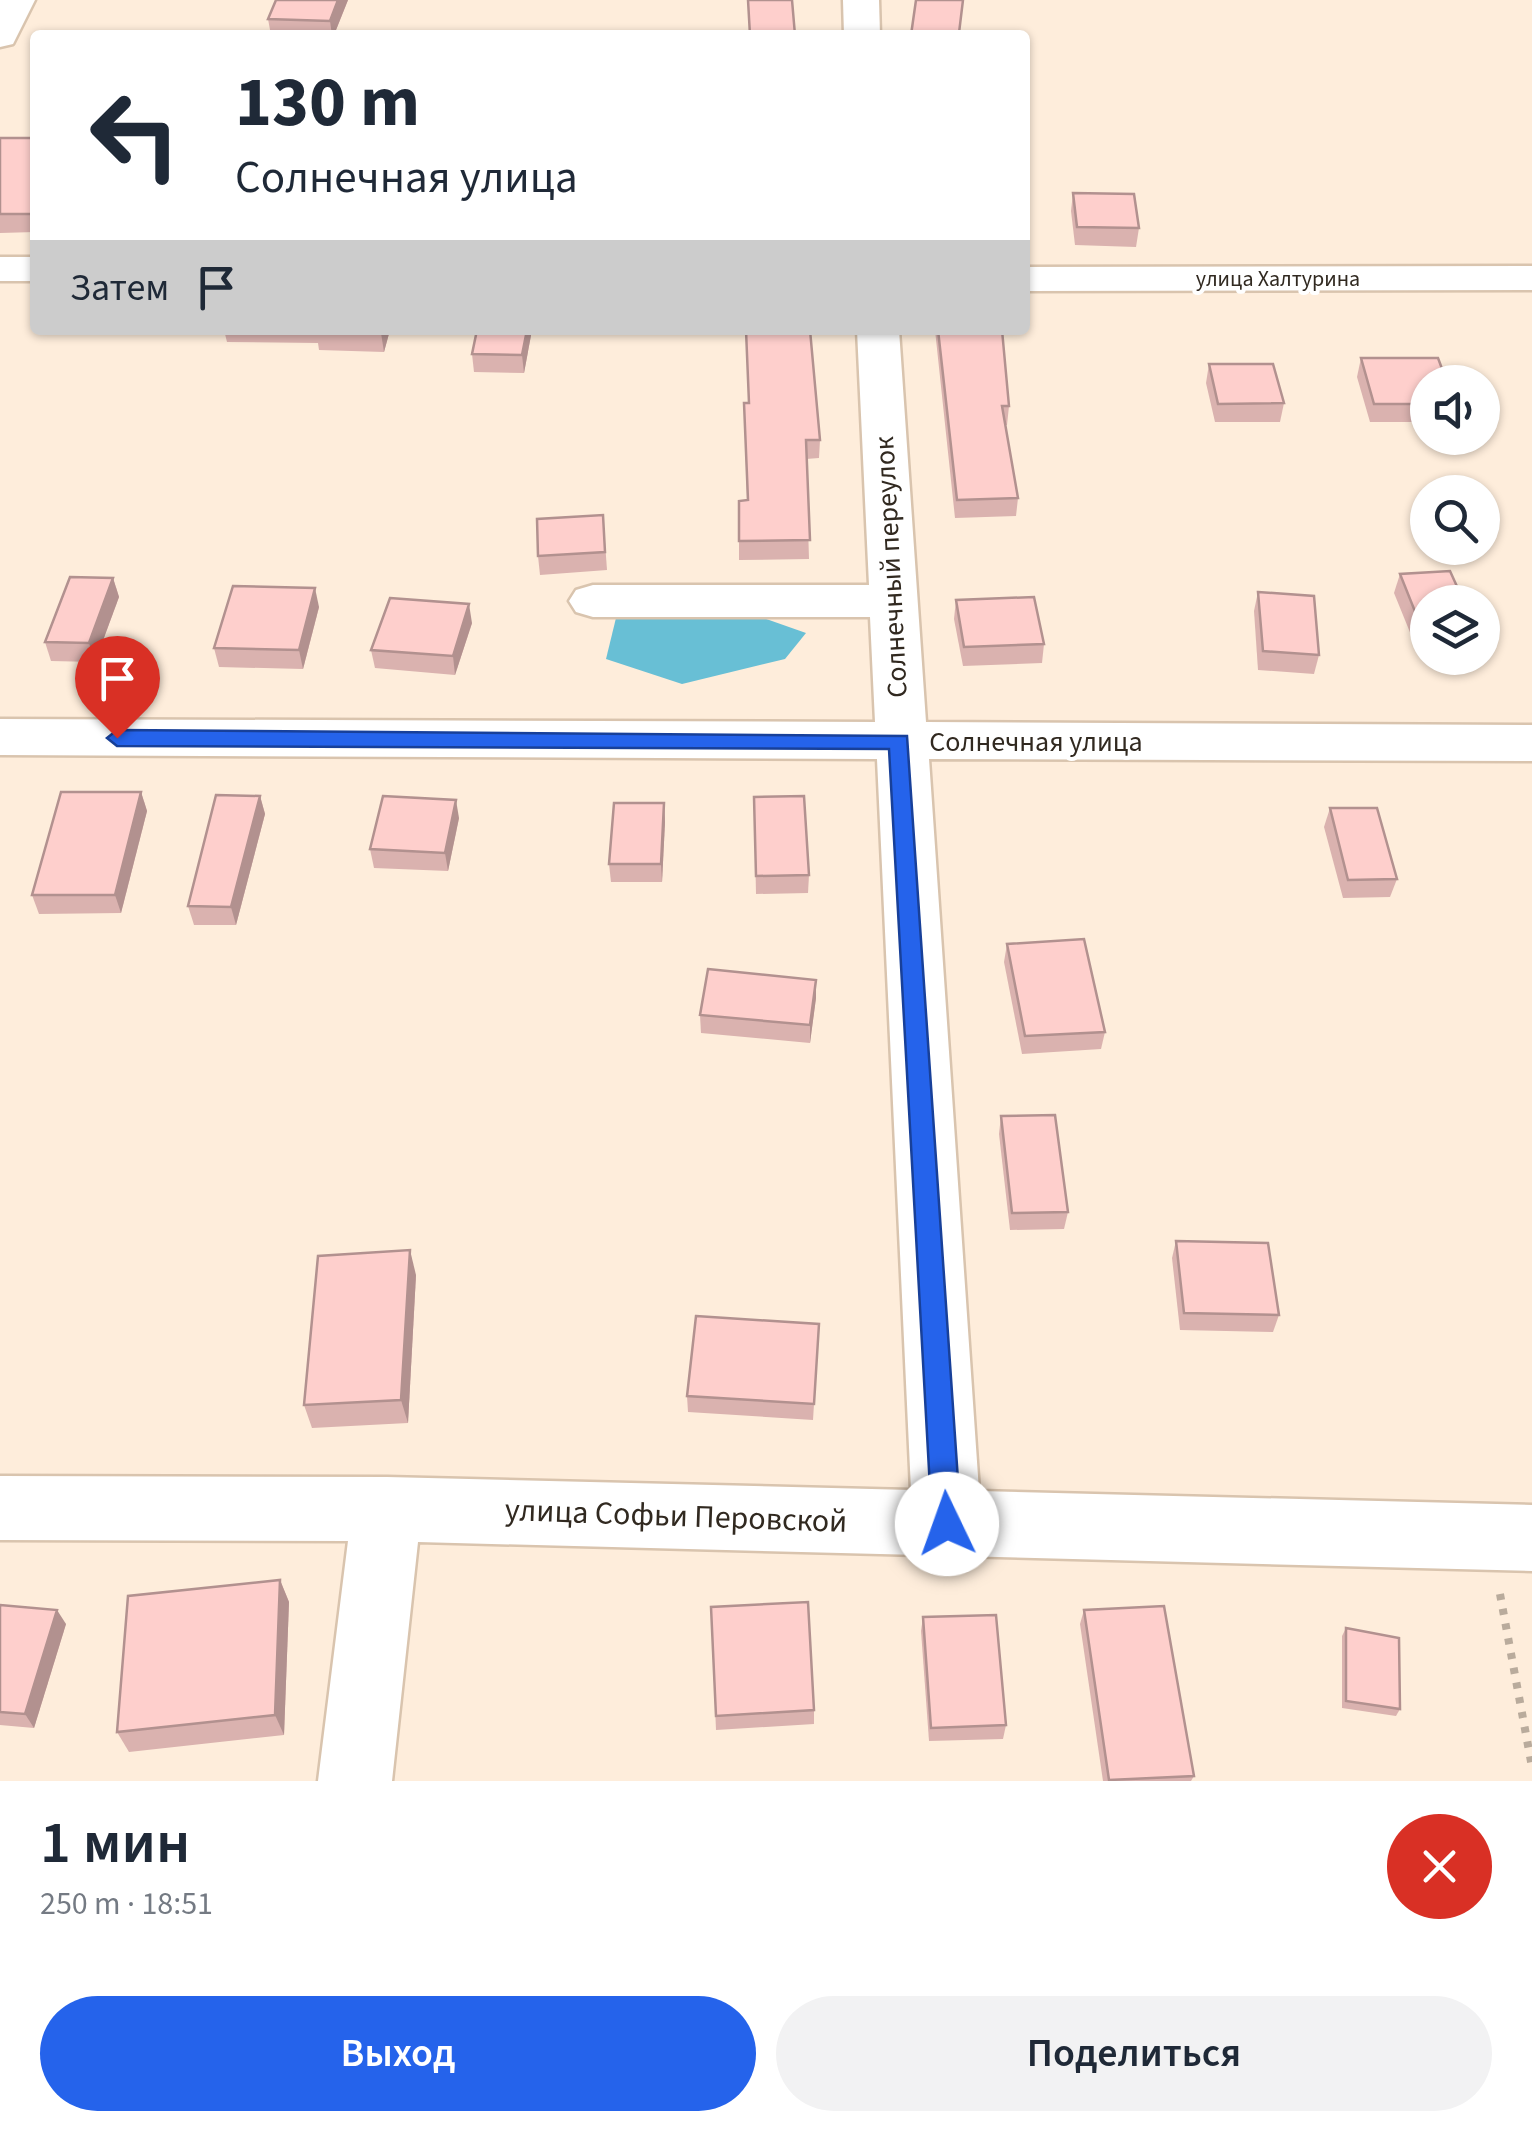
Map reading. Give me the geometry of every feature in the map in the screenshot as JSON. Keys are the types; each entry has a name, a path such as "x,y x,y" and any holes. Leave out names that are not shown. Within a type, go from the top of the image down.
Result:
{"street":[{"path":"0,36 17,0"},
{"path":"860,0 862,30"},
{"path":"0,268 30,269"},
{"name":"улица Халтурина","path":"1030,279 1532,278"},
{"name":"Солнечный переулок","path":"878,335 947,1524"},
{"path":"592,602 894,601"},
{"name":"Солнечная улица","path":"0,738 1532,743"},
{"name":"улица Софьи Перовской","path":"0,1508 386,1508 1511,1538"},
{"path":"355,1781 386,1508"}],"path":[{"path":"1511,1538 1532,1767"}],"water":[{"path":"752,614 806,633 785,659 682,684 606,659 616,618"}],"building":[{"path":"276,0 338,0 330,21 268,19"},
{"path":"748,0 792,0 795,30 750,30"},
{"path":"916,0 963,0 959,30 912,30"},
{"path":"0,138 30,138 30,214 0,214"},
{"path":"1073,193 1134,194 1139,228 1077,227"},
{"path":"476,335 526,335 522,355 472,354"},
{"path":"746,335 810,335 820,440 806,440 810,540 739,541 739,501 748,500 744,403 749,403"},
{"path":"939,335 1002,335 1009,406 1002,406 1018,498 957,500"},
{"path":"1361,358 1438,358 1441,365 1410,365 1410,404 1374,404"},
{"path":"1209,364 1273,364 1284,403 1218,404"},
{"path":"603,515 605,552 538,556 537,519"},
{"path":"1450,571 1456,585 1410,585 1410,599 1400,574"},
{"path":"70,577 113,578 89,643 45,642"},
{"path":"233,586 315,588 299,650 214,648"},
{"path":"1258,592 1314,596 1319,655 1263,651"},
{"path":"1034,597 1044,644 964,647 956,600"},
{"path":"390,598 469,604 453,656 371,650"},
{"path":"61,792 141,792 115,895 32,895"},
{"path":"216,795 260,796 231,907 188,906"},
{"path":"383,796 456,800 445,853 370,849"},
{"path":"804,796 809,875 756,876 754,797"},
{"path":"614,803 664,803 661,864 609,864"},
{"path":"1330,808 1377,808 1397,879 1348,880"},
{"path":"1084,939 1105,1032 1025,1036 1007,944"},
{"path":"708,969 816,980 810,1025 700,1015"},
{"path":"1055,1115 1068,1212 1012,1213 1001,1116"},
{"path":"1176,1241 1268,1243 1279,1315 1184,1313"},
{"path":"410,1250 401,1400 304,1405 318,1256"},
{"path":"696,1316 819,1324 814,1404 687,1396"},
{"path":"280,1580 275,1715 117,1732 128,1596"},
{"path":"808,1602 814,1710 716,1716 711,1607"},
{"path":"0,1605 57,1610 25,1714 0,1712"},
{"path":"1164,1606 1194,1776 1109,1780 1084,1610"},
{"path":"996,1615 1006,1725 931,1728 923,1617"},
{"path":"1346,1628 1399,1638 1400,1709 1346,1701"}],"route":[{"path":"117,738 899,741 947,1524"}]}
